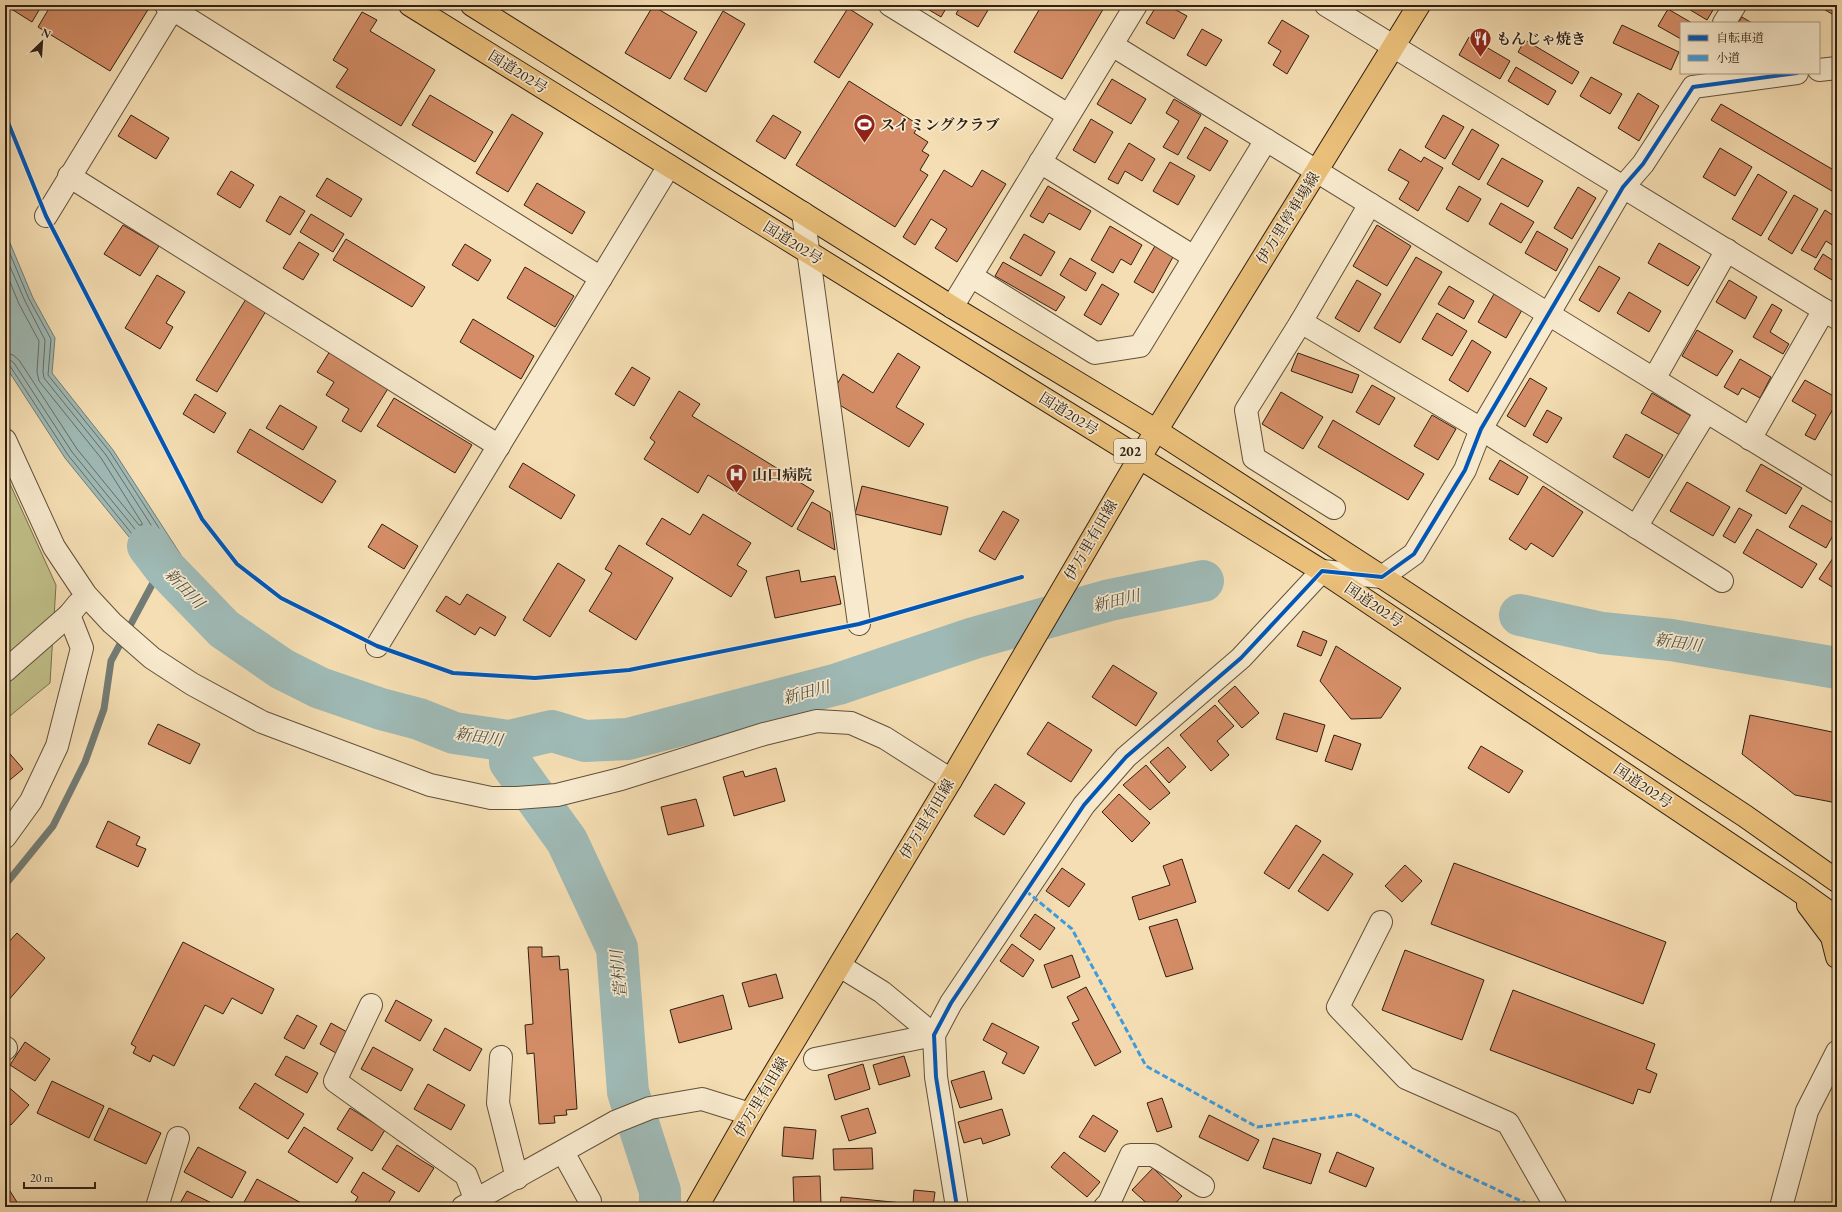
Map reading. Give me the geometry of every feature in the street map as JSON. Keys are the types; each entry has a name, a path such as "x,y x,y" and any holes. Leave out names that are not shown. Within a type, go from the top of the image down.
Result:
{"main road":[{"name":"国道202号","path":"410,5 1322,571 1798,890 1837,918"},
{"name":"国道202号","path":"472,5 952,307 1157,431 1745,816 1834,877"},
{"name":"伊万里停車場線","path":"1157,431 1419,5"},
{"name":"伊万里有田線","path":"697,1207 750,1114 951,780 1140,457 1157,431"},
{"path":"1798,890 1832,937 1837,958"}],"street":[{"path":"890,5 1068,115"},
{"path":"952,307 1136,5"},
{"path":"1326,5 1830,314 1750,439"},
{"path":"1725,22 1735,5"},
{"path":"46,216 171,6 601,278"},
{"path":"1112,45 1837,492"},
{"path":"1820,70 1837,68"},
{"path":"957,1207 936,1077 934,1035 951,1002 1084,805 1126,757 1241,658 1322,571 1382,577 1414,554 1465,470 1481,429 1623,187 1643,164 1695,80 1782,74"},
{"path":"971,276 1095,354 1140,346 1266,140"},
{"path":"1040,162 1194,258"},
{"path":"377,646 668,166"},
{"path":"69,176 498,446"},
{"path":"1334,508 1254,458 1246,410 1301,322 1370,204"},
{"path":"803,213 859,624"},
{"path":"1654,379 1727,250"},
{"path":"1301,322 1481,429 1722,581"},
{"path":"1636,527 1706,412"},
{"path":"5,440 54,547 86,595 112,623 152,658 192,684 262,722 430,785 491,798 557,795 621,779 764,734 816,721 851,723 885,738 951,780"},
{"path":"5,671 69,615 86,595"},
{"path":"5,837 31,801 57,746 82,648 69,615"},
{"path":"1381,922 1338,1007 1406,1078 1508,1123 1556,1207"},
{"path":"840,966 882,992 934,1035"},
{"path":"371,1006 335,1081 466,1175 470,1204 614,1122 650,1108 702,1099 750,1114"},
{"path":"815,1060 934,1035"},
{"path":"1781,1207 1807,1111 1837,1052"},
{"path":"501,1056 498,1103 517,1178"},
{"path":"157,1207 178,1138"},
{"path":"562,1152 590,1201 589,1207"},
{"path":"1106,1207 1109,1204 1131,1155 1153,1155 1203,1186"}],"shaded area":[{"path":"5,473 56,585 50,683 5,720"}],"water":[{"path":"5,231 33,298 55,338 52,373 113,450 192,572 188,589 173,587 155,569 65,458 6,367"}],"building":[{"path":"5,5 42,5 32,22"},
{"path":"51,5 144,5 149,8 110,71 38,27"},
{"path":"921,5 948,5 941,17"},
{"path":"961,5 991,5 978,27 956,14"},
{"path":"1042,5 1105,6 1062,79 1014,52"},
{"path":"1157,5 1167,5 1187,16 1174,39 1146,23"},
{"path":"1682,5 1716,5 1707,20"},
{"path":"1817,5 1837,5 1837,17"},
{"path":"653,6 697,32 670,79 625,53"},
{"path":"848,8 873,24 839,78 814,62"},
{"path":"1668,9 1690,22 1680,22 1680,38 1658,26"},
{"path":"723,11 745,24 706,92 684,79"},
{"path":"362,12 377,20 370,31 435,70 401,126 336,87 348,69 333,60"},
{"path":"1742,17 1750,22 1739,22"},
{"path":"1282,20 1309,36 1287,74 1273,65 1281,51 1268,43"},
{"path":"1622,25 1679,52 1671,70 1613,43"},
{"path":"1202,29 1222,40 1206,66 1187,55"},
{"path":"1469,37 1510,61 1500,79 1459,55"},
{"path":"1525,40 1579,72 1572,84 1518,52"},
{"path":"1516,67 1556,91 1548,105 1508,81"},
{"path":"1591,77 1622,94 1610,114 1580,96"},
{"path":"1112,79 1146,99 1131,124 1097,104"},
{"path":"849,81 919,125 914,133 928,142 922,151 929,155 920,170 928,175 895,227 796,165"},
{"path":"1638,93 1659,106 1639,141 1618,128"},
{"path":"430,95 493,132 475,162 412,125"},
{"path":"1174,99 1201,115 1178,155 1163,147 1179,121 1166,113"},
{"path":"1721,104 1837,172 1837,194 1711,120"},
{"path":"512,114 543,133 508,192 476,173"},
{"path":"131,115 169,138 156,159 118,136"},
{"path":"773,115 801,132 785,159 756,141"},
{"path":"1443,115 1464,127 1445,159 1425,147"},
{"path":"1091,119 1113,132 1095,163 1073,150"},
{"path":"1205,127 1228,141 1210,171 1187,158"},
{"path":"1472,129 1499,145 1479,180 1452,164"},
{"path":"1129,143 1155,159 1142,181 1125,171 1118,184 1108,179"},
{"path":"1720,148 1752,167 1735,196 1703,177"},
{"path":"1400,149 1421,162 1424,157 1443,168 1418,211 1399,199 1409,182 1388,170"},
{"path":"1502,158 1543,181 1528,207 1487,184"},
{"path":"1170,162 1195,176 1178,205 1153,191"},
{"path":"944,170 972,187 982,170 1006,184 957,262 935,248 947,229 931,219 915,245 903,237"},
{"path":"231,171 254,185 240,208 217,194"},
{"path":"1758,174 1787,192 1761,236 1732,219"},
{"path":"327,178 362,199 351,217 316,196"},
{"path":"537,183 585,212 572,234 524,205"},
{"path":"1048,186 1091,211 1080,230 1049,213 1043,223 1030,216"},
{"path":"1459,186 1481,199 1468,222 1446,209"},
{"path":"1578,187 1596,198 1572,239 1554,228"},
{"path":"1794,195 1818,209 1792,254 1768,239"},
{"path":"280,196 305,211 290,235 266,221"},
{"path":"1501,203 1534,222 1521,243 1489,224"},
{"path":"1825,210 1837,218 1837,248 1826,241 1816,258 1801,250"},
{"path":"311,214 344,234 333,252 300,232"},
{"path":"123,225 159,246 140,276 104,254"},
{"path":"1377,225 1411,246 1387,286 1353,266"},
{"path":"1110,226 1142,245 1131,265 1121,259 1113,273 1091,260"},
{"path":"1537,231 1568,249 1556,271 1525,253"},
{"path":"1024,234 1055,252 1041,276 1010,258"},
{"path":"346,239 425,287 412,307 333,260"},
{"path":"299,242 319,254 303,280 283,268"},
{"path":"1659,243 1700,267 1688,286 1648,263"},
{"path":"465,244 491,260 478,281 452,265"},
{"path":"1155,246 1173,257 1153,293 1134,282"},
{"path":"1823,254 1837,263 1837,283 1814,269"},
{"path":"1416,257 1442,272 1400,343 1374,328"},
{"path":"1070,258 1096,273 1086,291 1060,275"},
{"path":"1003,262 1065,297 1056,311 995,276"},
{"path":"1599,266 1620,278 1599,312 1579,300"},
{"path":"525,267 574,296 555,327 507,298"},
{"path":"157,275 185,292 166,323 173,327 160,349 125,328"},
{"path":"1357,280 1381,294 1359,332 1335,318"},
{"path":"1729,280 1757,297 1745,319 1716,302"},
{"path":"1102,284 1119,294 1101,325 1084,315"},
{"path":"1449,286 1474,301 1464,319 1438,304"},
{"path":"1629,292 1661,311 1649,332 1617,313"},
{"path":"1494,294 1522,310 1506,338 1478,322"},
{"path":"246,299 266,311 217,392 196,380"},
{"path":"1772,304 1782,310 1770,332 1789,344 1783,354 1753,337"},
{"path":"1437,313 1467,331 1452,356 1422,339"},
{"path":"473,319 534,356 521,379 460,342"},
{"path":"1697,330 1733,351 1717,376 1682,356"},
{"path":"1472,340 1491,352 1468,392 1449,380"},
{"path":"330,351 389,387 361,432 342,421 349,409 326,395 334,382 317,372"},
{"path":"898,353 920,367 896,407 924,424 909,447 838,404 835,388 843,374 873,393"},
{"path":"1298,353 1359,375 1352,393 1291,371"},
{"path":"1740,359 1771,377 1760,398 1742,388 1738,395 1724,387"},
{"path":"632,367 650,378 634,406 615,394"},
{"path":"1530,378 1547,388 1525,427 1507,416"},
{"path":"1805,380 1837,398 1837,402 1815,440 1805,435 1816,415 1792,401"},
{"path":"1372,385 1395,398 1379,425 1356,412"},
{"path":"679,391 700,404 692,416 814,491 792,527 708,475 698,493 644,459 655,442 650,438"},
{"path":"1281,392 1323,417 1303,449 1262,424"},
{"path":"1652,393 1691,416 1680,435 1641,413"},
{"path":"195,394 226,413 214,433 183,414"},
{"path":"394,398 472,445 455,473 377,426"},
{"path":"280,405 317,427 303,450 266,428"},
{"path":"1547,410 1562,418 1547,443 1533,435"},
{"path":"1432,415 1456,429 1438,460 1414,446"},
{"path":"1333,420 1424,474 1408,500 1318,447"},
{"path":"250,429 336,481 322,503 237,452"},
{"path":"1626,434 1663,455 1649,478 1613,457"},
{"path":"1500,460 1528,477 1518,495 1489,479"},
{"path":"523,463 575,495 561,519 509,487"},
{"path":"1761,464 1802,488 1786,514 1746,491"},
{"path":"1687,482 1730,507 1713,536 1670,511"},
{"path":"862,486 948,507 941,535 855,514"},
{"path":"1543,486 1583,512 1553,557 1531,543 1526,550 1509,539"},
{"path":"812,502 830,512 835,550 797,529"},
{"path":"1802,505 1837,525 1837,528 1826,548 1789,527"},
{"path":"1739,508 1752,515 1735,543 1723,536"},
{"path":"1003,511 1019,520 995,560 979,551"},
{"path":"703,514 751,543 737,565 747,571 731,597 646,544 662,518 690,535"},
{"path":"382,524 418,546 404,569 368,547"},
{"path":"1757,529 1817,564 1802,588 1743,553"},
{"path":"619,545 673,578 636,640 589,611 612,573 605,569"},
{"path":"1837,552 1837,590 1819,579"},
{"path":"558,563 585,580 550,637 523,620"},
{"path":"799,570 801,582 835,576 841,604 775,618 766,577"},
{"path":"467,594 506,617 495,636 480,627 475,635 436,611 446,596 460,605"},
{"path":"1303,631 1327,641 1321,656 1297,646"},
{"path":"1336,646 1401,688 1381,718 1351,719 1320,681"},
{"path":"1113,665 1157,693 1136,726 1092,697"},
{"path":"1235,686 1259,713 1242,728 1218,701"},
{"path":"1215,705 1234,726 1217,741 1229,755 1211,771 1180,735"},
{"path":"1284,713 1325,725 1317,752 1276,739"},
{"path":"1750,715 1837,733 1837,803 1795,795 1742,754"},
{"path":"1048,722 1092,750 1071,782 1027,754"},
{"path":"158,724 200,744 190,764 148,744"},
{"path":"1334,735 1361,744 1352,770 1325,761"},
{"path":"1481,746 1523,771 1509,793 1468,768"},
{"path":"1168,747 1186,767 1169,783 1150,762"},
{"path":"5,748 23,769 5,784"},
{"path":"1146,765 1170,793 1150,810 1123,785"},
{"path":"776,768 785,801 734,816 723,777 743,771 745,777"},
{"path":"995,784 1025,803 1004,835 974,816"},
{"path":"1119,794 1150,823 1132,842 1102,812"},
{"path":"696,799 704,826 668,835 661,807"},
{"path":"108,821 140,837 136,845 146,849 138,867 96,847"},
{"path":"1296,825 1321,841 1289,889 1264,873"},
{"path":"1323,854 1353,874 1328,911 1298,891"},
{"path":"1182,859 1196,902 1139,920 1132,897 1170,885 1163,866"},
{"path":"1454,863 1666,942 1643,1004 1431,924"},
{"path":"1405,865 1422,881 1402,902 1385,886"},
{"path":"1062,868 1085,884 1069,907 1046,891"},
{"path":"1035,914 1055,928 1040,950 1020,936"},
{"path":"1177,919 1193,969 1166,977 1149,927"},
{"path":"17,933 45,958 7,1002 5,1000 5,946"},
{"path":"183,942 274,989 262,1014 232,998 223,1014 205,1005 174,1066 153,1055 150,1062 133,1053 136,1047 131,1044"},
{"path":"1012,944 1034,960 1023,977 1000,961"},
{"path":"528,947 542,947 542,957 559,956 560,970 568,969 577,1109 566,1110 567,1115 554,1116 555,1123 539,1124 534,1053 527,1054 525,1025 533,1024"},
{"path":"1405,950 1484,980 1462,1040 1382,1010"},
{"path":"1072,955 1080,977 1052,988 1044,965"},
{"path":"776,974 783,998 749,1007 742,983"},
{"path":"1086,987 1121,1052 1095,1066 1072,1023 1079,1020 1067,997"},
{"path":"1513,990 1655,1044 1646,1069 1657,1074 1650,1093 1638,1089 1633,1104 1490,1050"},
{"path":"723,995 732,1029 679,1043 670,1010"},
{"path":"396,1000 432,1020 420,1041 385,1021"},
{"path":"297,1015 317,1026 304,1049 284,1038"},
{"path":"331,1023 347,1032 336,1053 320,1044"},
{"path":"992,1023 1039,1047 1024,1074 1002,1063 1007,1053 983,1040"},
{"path":"445,1028 482,1049 470,1071 433,1050"},
{"path":"25,1042 50,1059 35,1081 10,1065"},
{"path":"373,1047 413,1069 401,1091 361,1069"},
{"path":"286,1056 318,1073 307,1093 275,1075"},
{"path":"904,1056 910,1076 879,1085 873,1065"},
{"path":"863,1064 870,1089 835,1100 828,1075"},
{"path":"984,1071 992,1099 960,1108 951,1081"},
{"path":"52,1081 104,1106 89,1138 37,1113"},
{"path":"255,1083 304,1114 288,1139 239,1108"},
{"path":"5,1084 29,1105 11,1125 5,1120"},
{"path":"428,1084 465,1105 451,1130 414,1109"},
{"path":"1162,1098 1172,1127 1157,1132 1147,1103"},
{"path":"109,1108 161,1133 146,1164 94,1140"},
{"path":"350,1108 385,1130 372,1151 337,1129"},
{"path":"868,1108 876,1133 849,1141 841,1116"},
{"path":"1002,1109 1010,1135 983,1144 981,1138 964,1143 958,1122"},
{"path":"1093,1115 1118,1131 1105,1152 1079,1137"},
{"path":"1209,1115 1259,1140 1248,1161 1199,1137"},
{"path":"304,1127 353,1158 337,1183 288,1152"},
{"path":"784,1127 816,1130 813,1159 782,1156"},
{"path":"1273,1138 1321,1154 1311,1184 1263,1168"},
{"path":"397,1145 434,1168 419,1192 382,1169"},
{"path":"198,1147 246,1172 232,1198 184,1172"},
{"path":"872,1148 873,1169 834,1170 833,1149"},
{"path":"1064,1152 1100,1182 1087,1197 1051,1167"},
{"path":"1337,1152 1374,1168 1366,1187 1329,1172"},
{"path":"1153,1168 1182,1196 1172,1207 1151,1207 1132,1190"},
{"path":"363,1172 395,1192 386,1207 352,1207 358,1197 351,1192"},
{"path":"820,1176 821,1204 794,1205 793,1177"},
{"path":"257,1179 305,1205 303,1207 248,1207 243,1204"},
{"path":"5,1183 20,1207 5,1207"},
{"path":"914,1190 935,1192 933,1207 840,1207 841,1197 913,1204"},
{"path":"187,1191 220,1207 178,1207"}],"waterway":[{"name":"新田川","path":"148,546 164,567 224,629 282,669 320,688 381,709 419,719 454,733 509,741 552,731 585,741 628,739 838,684 974,638 1110,600 1203,581"},
{"path":"5,885 53,826 85,762 104,709 111,661 154,581 164,567"},
{"name":"新田川","path":"1520,615 1602,633 1671,640 1837,668"},
{"name":"萱村川","path":"509,741 510,762 567,841 617,948 628,1092 660,1191 660,1207"}],"marked path":[{"path":"1026,891 1072,929 1146,1066 1257,1127 1354,1114 1446,1166 1534,1207"}],"cycle path":[{"path":"957,1207 936,1077 934,1035 951,1003 1084,805 1126,757 1241,658 1322,571 1382,577 1414,554 1465,470 1481,429 1623,187 1643,164 1693,87 1790,74"},
{"path":"5,115 46,216 202,519 237,564 281,598 377,646 453,673 535,678 629,670 859,624 1022,577"}],"place":[{"name":"もんじゃ焼き","path":"1481,58"},
{"name":"スイミングクラブ","path":"864,144"},
{"name":"山口病院","path":"737,494"}]}
